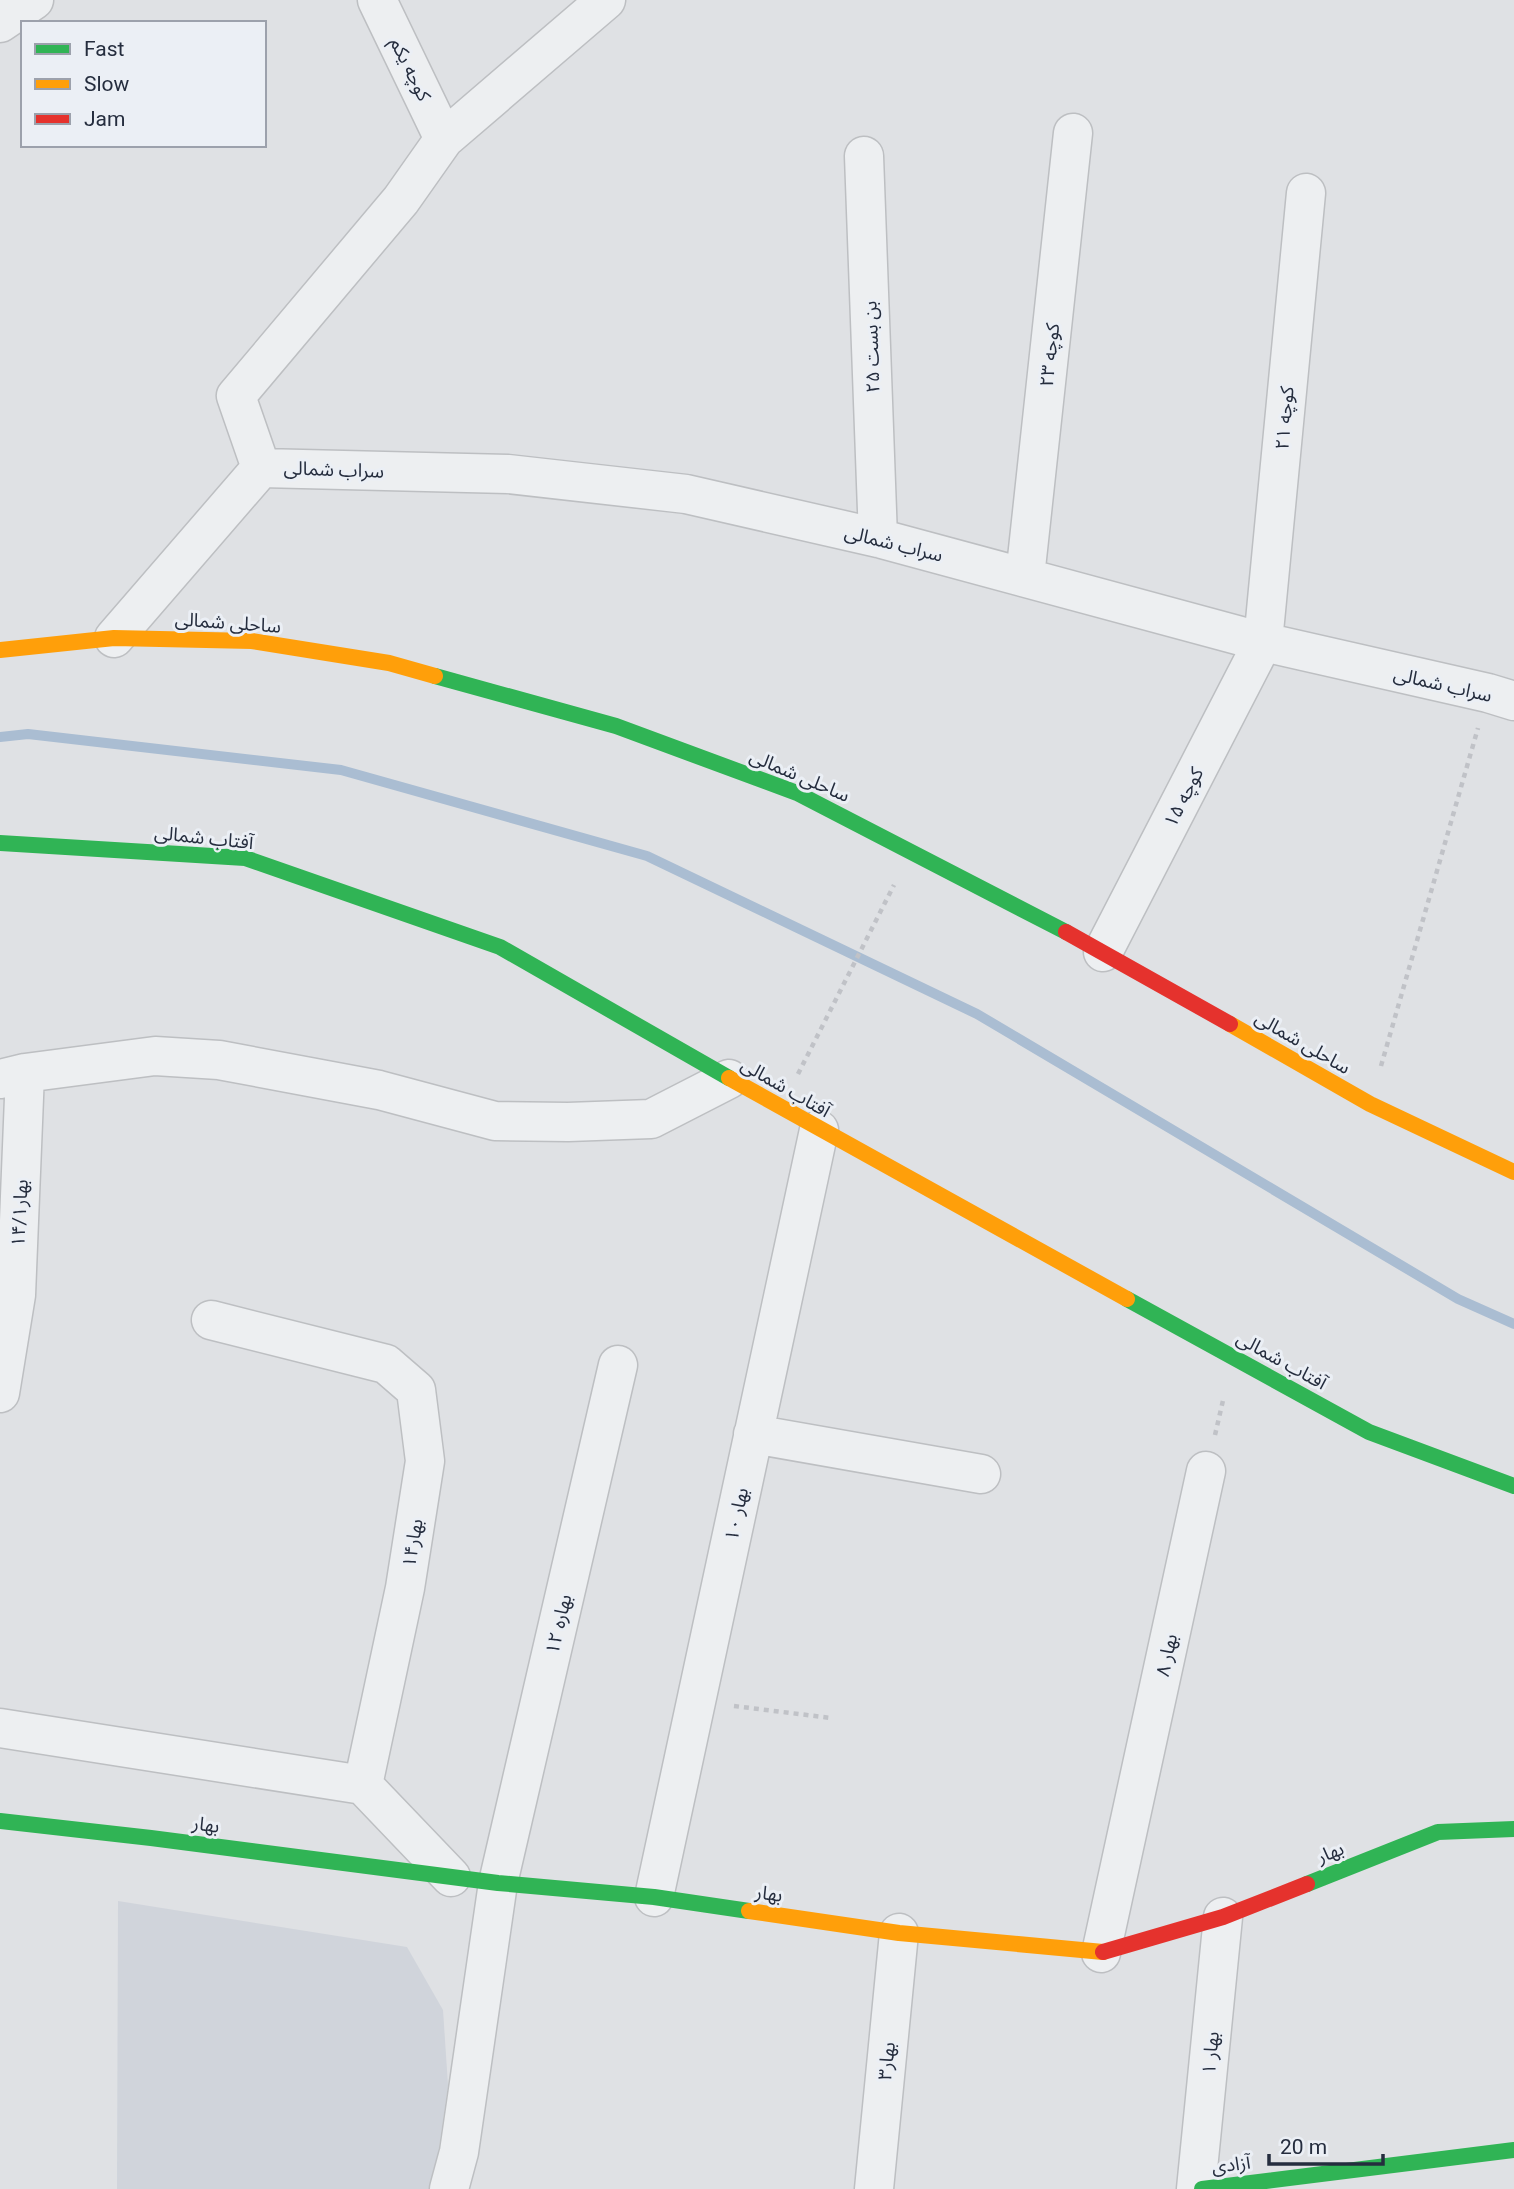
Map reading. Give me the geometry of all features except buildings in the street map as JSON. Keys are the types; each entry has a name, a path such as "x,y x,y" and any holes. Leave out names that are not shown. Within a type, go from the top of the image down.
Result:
{"street":[{"path":"0,23 34,0"},
{"name":"کوچه یکم","path":"377,0 444,139"},
{"path":"114,638 261,468 236,396 401,200 444,139 606,0"},
{"name":"کوچه ۲۳","path":"1025,577 1073,133"},
{"name":"بن بست ۲۵","path":"864,156 878,538"},
{"name":"کوچه ۲۱","path":"1263,642 1306,193"},
{"name":"سراب شمالی","path":"261,468 508,474 686,494 878,538 1263,642 1501,697"},
{"name":"ساحلی شمالی","path":"0,650 114,638 252,641 389,663 616,726 797,793 1103,953 1370,1104 1514,1172"},
{"name":"کوچه ۱۵","path":"1103,953 1263,642"},
{"name":"آفتاب شمالی","path":"0,843 245,858 500,947 819,1130 1369,1432 1514,1486"},
{"path":"13,1076 155,1056 219,1060 379,1090 495,1121 651,1119 729,1079"},
{"name":"بهار۱۴/۱","path":"0,1394 16,1294 13,1076"},
{"name":"بهار ۱۰","path":"654,1897 819,1130"},
{"name":"بهار۱۴","path":"211,1320 386,1364 416,1390 425,1461 405,1588 363,1785"},
{"name":"بهاره ۱۲","path":"449,2189 459,2152 498,1883 618,1365"},
{"path":"753,1434 981,1474"},
{"name":"بهار ۸","path":"1101,1953 1206,1471"},
{"path":"0,1728 363,1785 450,1877"},
{"name":"بهار","path":"0,1821 498,1883 654,1897 899,1933 1101,1953 1223,1917 1438,1832 1514,1829"},
{"name":"بهار ۱","path":"1196,2189 1223,1917"},
{"name":"بهار۳","path":"874,2189 899,1933"},
{"name":"آزادی","path":"1202,2189 1514,2150"}],"path":[{"path":"1370,1104 1501,697"},
{"path":"780,1108 892,887"},
{"path":"1206,1471 1233,1357"},
{"path":"696,1702 831,1718"}],"shaded area":[{"path":"118,1901 407,1947 443,2010 448,2085 433,2189 117,2189"}],"waterway":[{"path":"0,737 28,734 341,770 647,856 977,1014 1458,1299 1514,1324"}],"traffic: fast":[{"path":"435,676 616,726 797,793 1066,932"},
{"path":"0,843 245,858 500,947 729,1078"},
{"path":"1127,1299 1369,1432 1514,1486"},
{"path":"0,1821 498,1883 654,1897 749,1911"},
{"path":"1307,1884 1438,1832 1514,1829"},
{"path":"1202,2189 1514,2150"}],"traffic: slow":[{"path":"0,650 114,638 252,641 389,663 435,676"},
{"path":"1230,1024 1370,1104 1514,1172"},
{"path":"729,1078 1127,1299"},
{"path":"749,1911 899,1933 1103,1952"}],"traffic: jam":[{"path":"1066,932 1230,1024"},
{"path":"1103,1952 1223,1917 1307,1884"}]}
